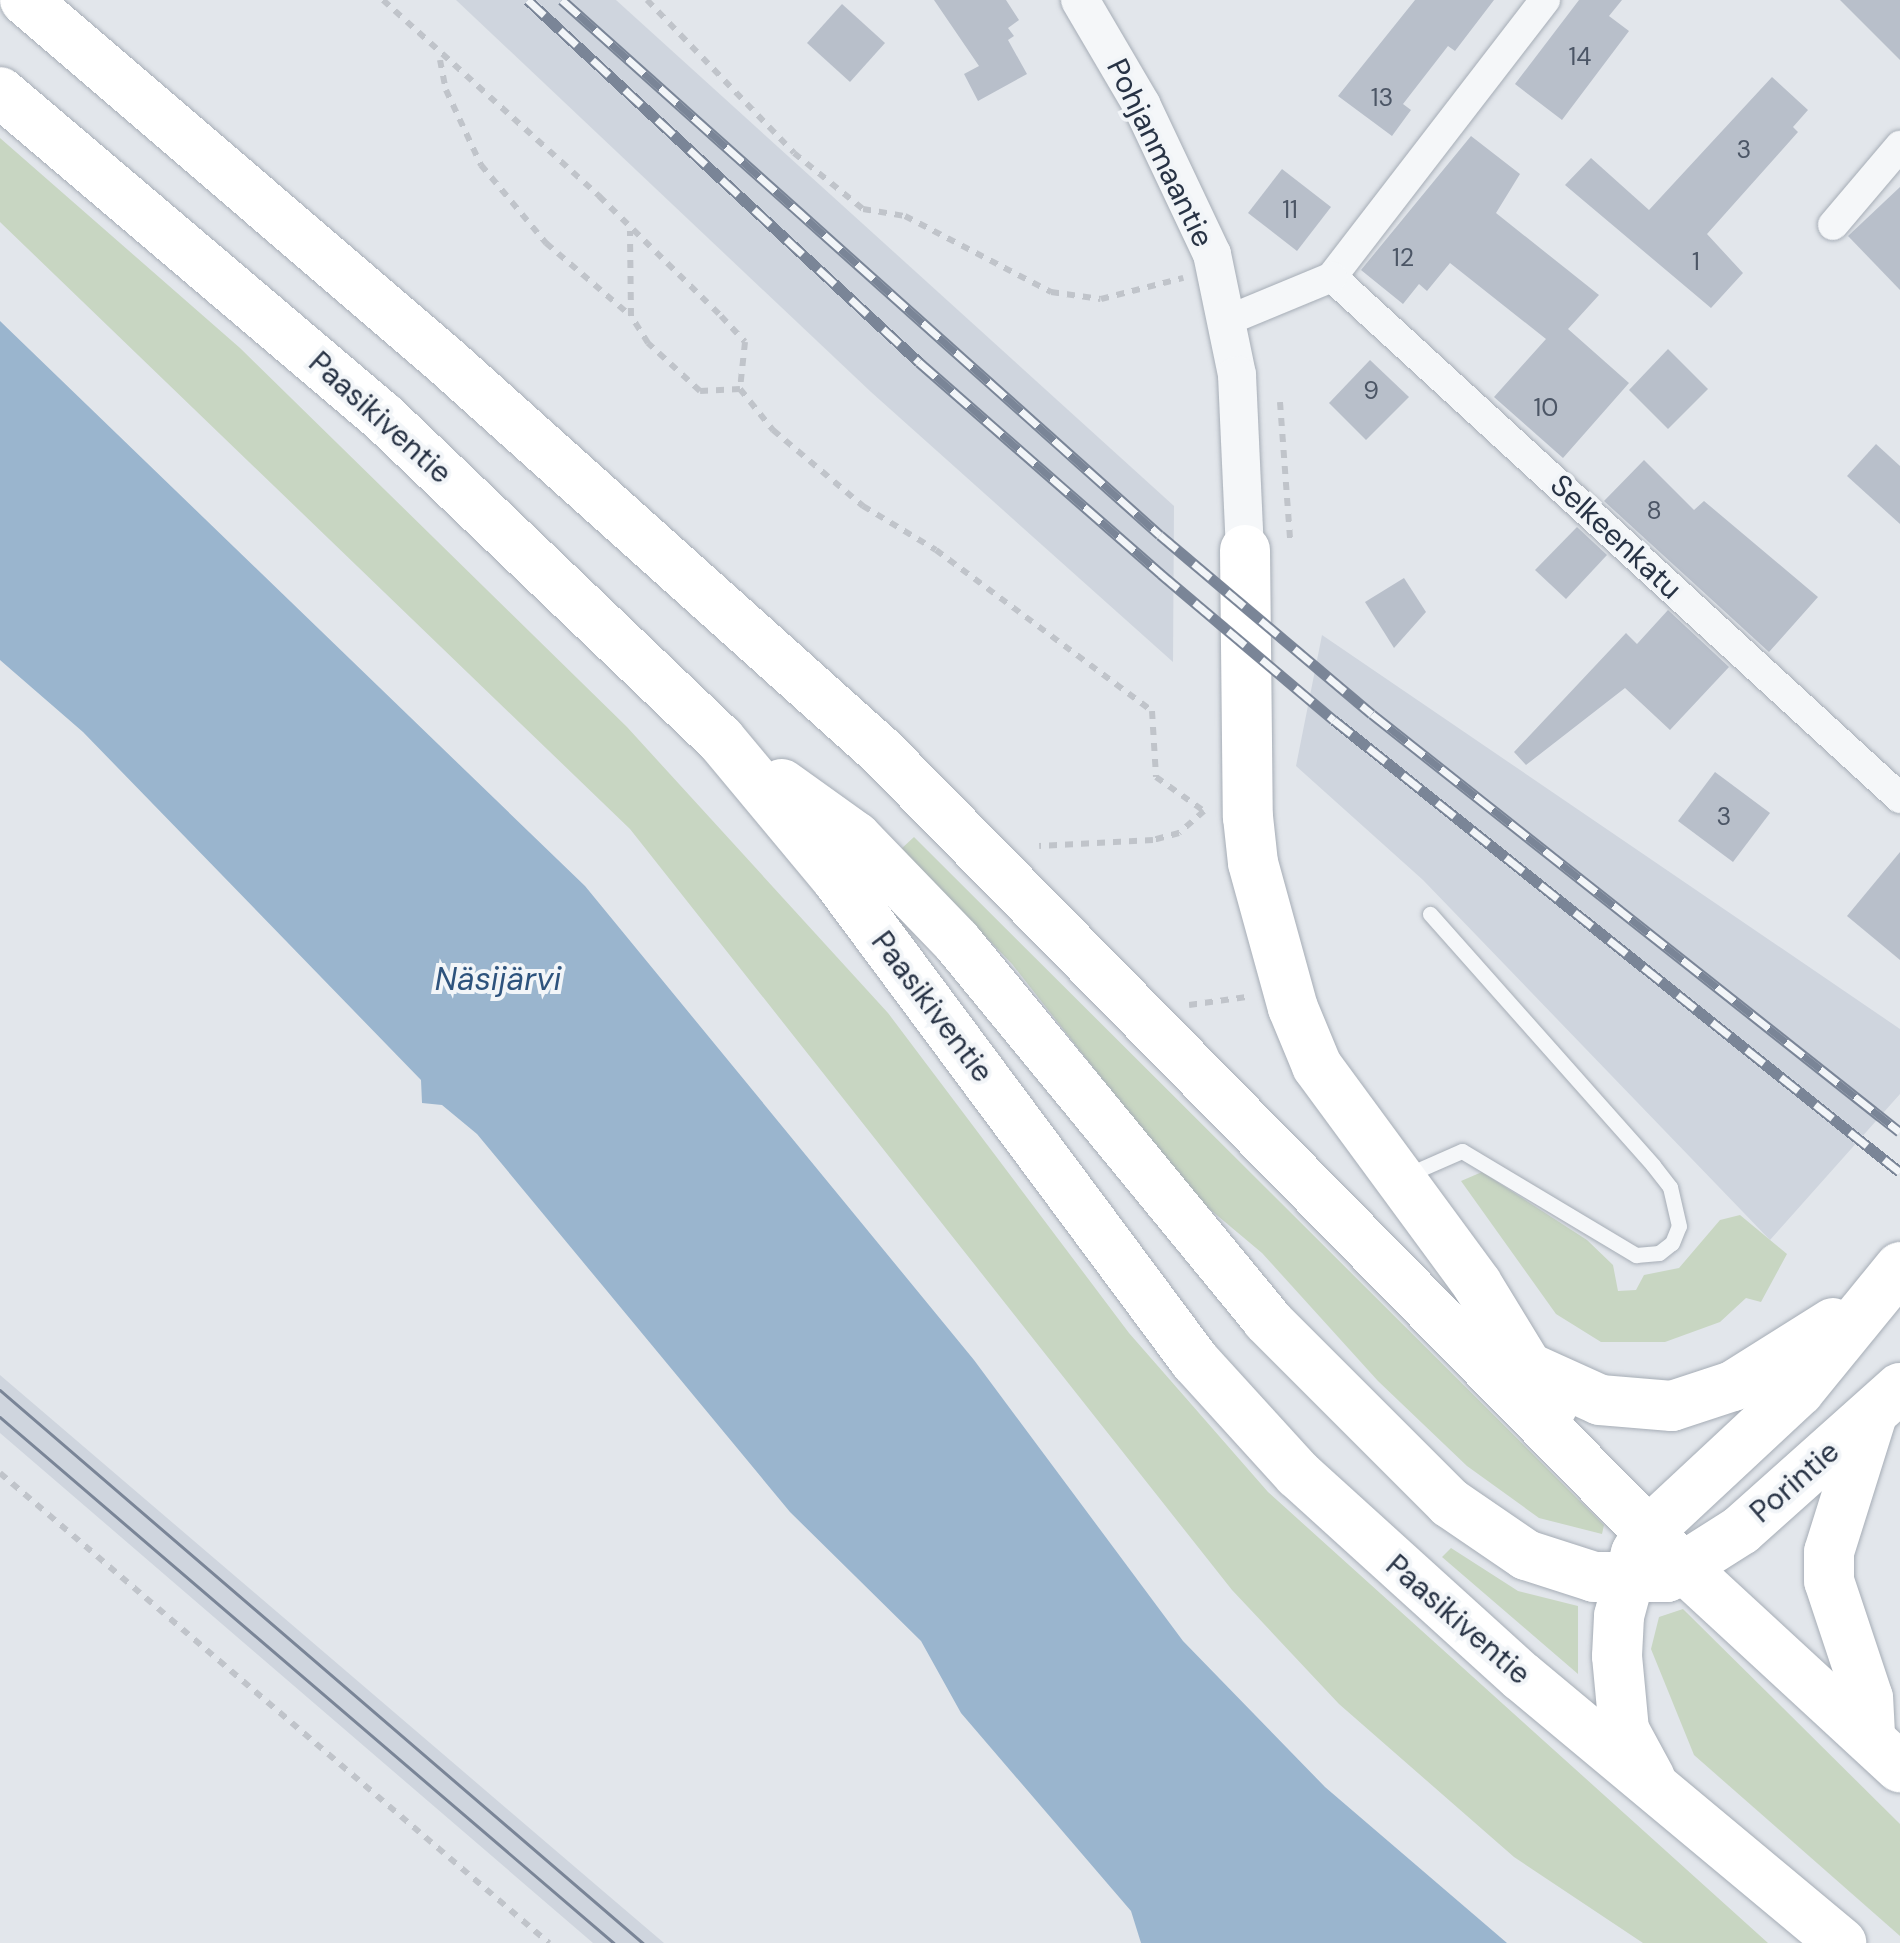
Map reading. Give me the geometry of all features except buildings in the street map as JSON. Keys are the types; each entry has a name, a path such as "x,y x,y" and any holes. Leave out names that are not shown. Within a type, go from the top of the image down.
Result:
{"highway":[{"path":"25,0 432,349 881,750 1425,1305 1572,1448 1684,1568 1885,1750"},
{"name":"Paasikiventie","path":"0,92 384,418 721,740 847,893 1195,1361 1298,1474 1658,1791 1841,1943"},
{"path":"1245,550 1248,816 1267,920 1317,1066 1535,1372 1572,1448"},
{"name":"Porintie","path":"721,740 856,837 957,942 1267,1320 1450,1504 1493,1536 1564,1572 1627,1581 1667,1577 1741,1530 1886,1401"},
{"path":"1425,1305 1535,1372 1600,1400 1672,1406 1733,1386 1886,1282"},
{"path":"1658,1791 1624,1730 1617,1656 1627,1581 1648,1532 1798,1390 1886,1282"},
{"path":"1885,1750 1829,1582 1829,1552 1886,1401"}],"street":[{"name":"Pohjanmaantie","path":"1080,0 1141,104 1216,272 1237,375 1245,550"},
{"path":"1226,321 1332,276 1545,0"},
{"path":"1833,225 1900,146"},
{"name":"Selkeenkatu","path":"1332,276 1900,798"}],"lane":[{"path":"1399,1180 1422,1164 1462,1151 1614,1247 1658,1253 1672,1243 1679,1226 1670,1187 1654,1165 1430,914"}],"path":[{"path":"383,0 440,58 745,342 740,389 773,430 863,506 936,550 1152,711 1156,777 1204,811 1180,833 1153,840 1075,849 1022,845"},
{"path":"648,0 794,153 863,210 905,216 1051,292 1101,299 1216,272"},
{"path":"440,58 446,90 481,166 546,243 631,316 670,368 700,391 740,389"},
{"path":"630,231 631,316"},
{"path":"0,1473 549,1943"}],"shaded area":[{"path":"456,0 616,0 1174,506 1173,662 871,392"},
{"path":"1322,635 1900,1029 1900,1094 1770,1240 1423,880 1296,766"},
{"path":"0,1375 664,1943 593,1943 0,1433"}],"green space":[{"path":"0,138 240,348 627,727 888,1013 1129,1333 1268,1492 1768,1943 1643,1943 1514,1857 1339,1704 1232,1590 630,829 0,222"},
{"path":"914,837 1604,1525 1602,1534 1539,1518 1467,1466 1378,1381 1262,1253 1194,1196 1012,964 901,849"},
{"path":"1482,1172 1587,1240 1613,1265 1618,1291 1636,1290 1644,1275 1679,1268 1720,1220 1740,1215 1787,1254 1761,1302 1746,1298 1720,1322 1665,1342 1601,1342 1556,1314 1461,1181"},
{"path":"1451,1548 1518,1591 1578,1606 1578,1674 1442,1557"},
{"path":"1683,1609 1900,1824 1900,1936 1694,1755 1651,1649 1659,1617"}],"water":[{"name":"Näsijärvi","path":"0,321 585,886 974,1360 1183,1641 1325,1787 1507,1943 1141,1943 1131,1911 961,1713 921,1641 790,1512 477,1134 442,1105 422,1103 421,1080 83,732 0,660"}],"tram line":[{"path":"0,1390 643,1943"},
{"path":"0,1417 614,1943"}],"railway":[{"path":"528,0 919,362 1161,574 1334,720 1900,1172"},
{"path":"562,0 1160,535 1372,714 1900,1132"}]}
